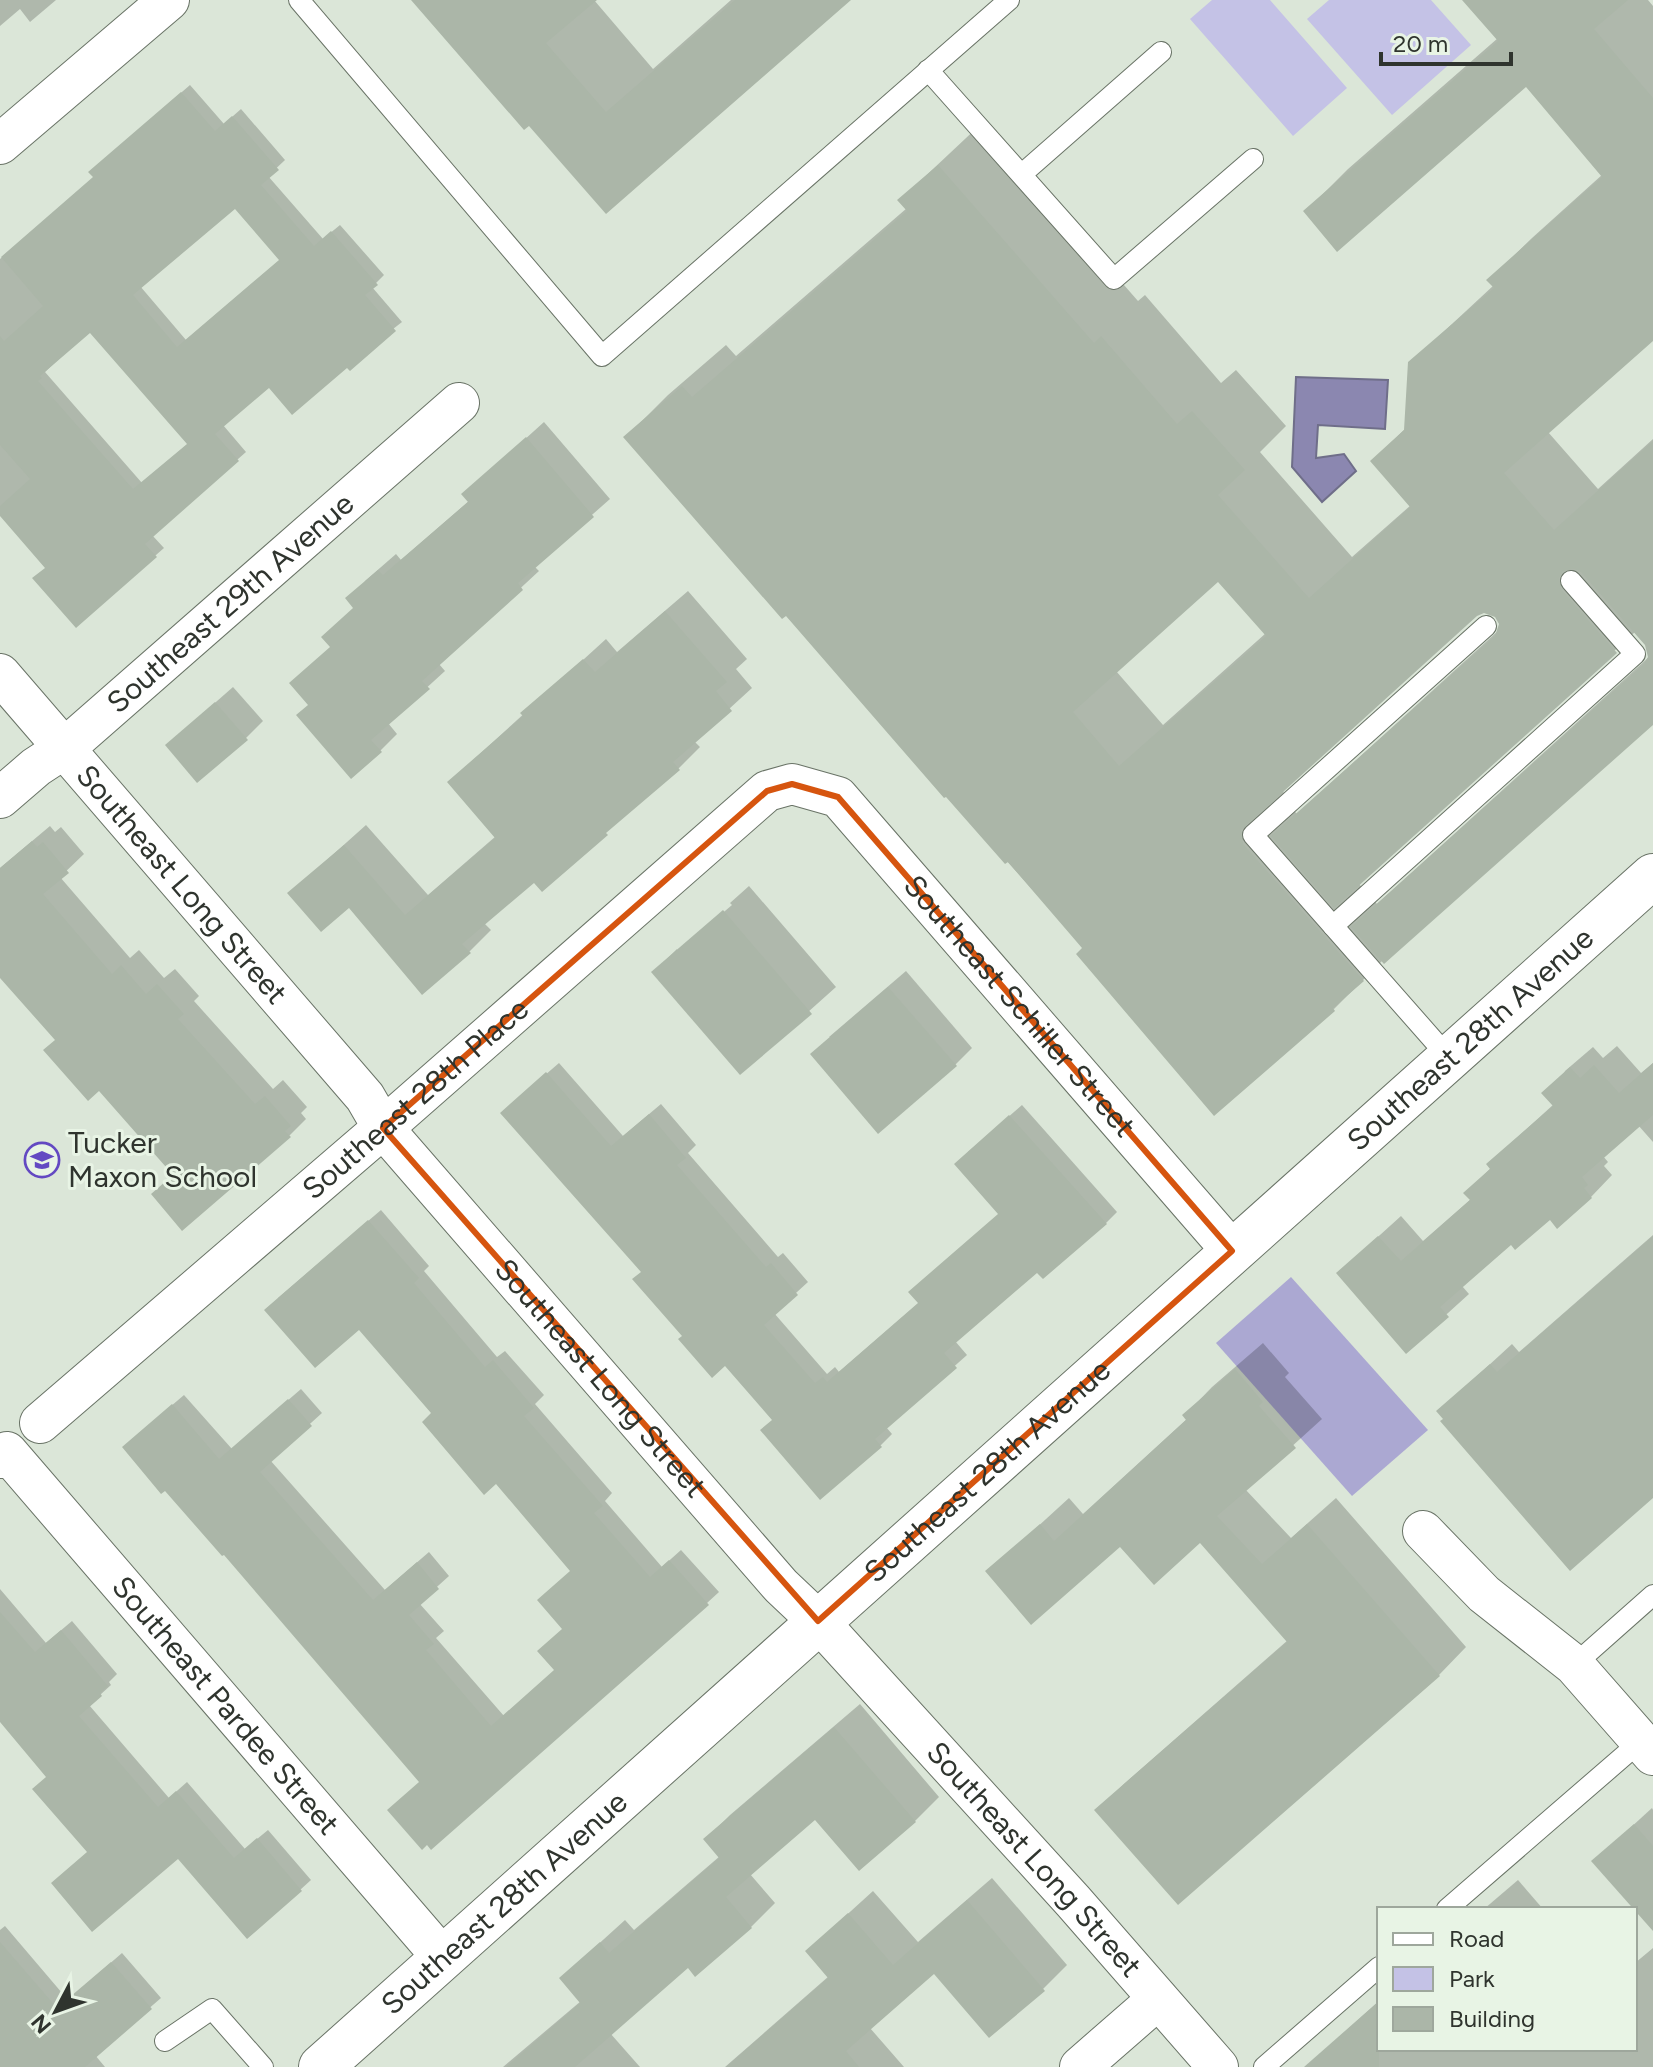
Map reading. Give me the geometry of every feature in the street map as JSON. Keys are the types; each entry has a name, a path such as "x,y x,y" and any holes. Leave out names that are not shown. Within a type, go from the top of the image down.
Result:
{"street":[{"path":"0,144 169,0"},
{"name":"Southeast 29th Avenue","path":"0,798 36,767 65,748 459,403"},
{"name":"Southeast Long Street","path":"0,674 365,1097 383,1128 781,1586 818,1621 1073,1901 1218,2067"},
{"name":"Southeast 28th Place","path":"40,1423 767,791 792,784"},
{"name":"Southeast Schiller Street","path":"792,784 838,797 1232,1251"},
{"name":"Southeast 28th Avenue","path":"321,2067 1653,876"},
{"name":"Southeast Pardee Street","path":"3,1455 443,1958"},
{"path":"1423,1531 1484,1594 1574,1665 1647,1748"},
{"path":"1080,2067 1158,1999"}],"lane":[{"path":"299,0 602,356 1009,0"},
{"path":"1022,174 1161,52"},
{"path":"928,70 1114,279 1253,159"},
{"path":"1333,926 1635,654 1571,581"},
{"path":"1450,1059 1253,835 1486,626"},
{"path":"1574,1665 1653,1595"},
{"path":"1449,1907 1647,1748"},
{"path":"1264,2067 1377,1969"},
{"path":"165,2041 212,2009 263,2067"}],"highlighted area":[{"path":"792,784 838,797 1232,1251 818,1621 383,1128 767,791"}],"green space":[{"path":"1212,0 1270,0 1347,88 1293,136 1190,19"},
{"path":"1329,0 1431,0 1471,45 1392,115 1307,19"}],"shaded area":[{"path":"1296,377 1388,380 1385,429 1318,425 1316,458 1344,454 1356,471 1322,502 1292,467"},
{"path":"1291,1277 1428,1430 1352,1496 1216,1343"}],"building":[{"path":"411,0 597,0 546,43 606,112 735,0 851,0 606,214 529,126 524,130"},
{"path":"1462,0 1628,0 1594,29 1653,98 1653,341 1504,473 1554,530 1653,441 1653,725 1384,964 1351,927 1644,664 1648,657 1645,645 1581,572 1574,569 1563,571 1559,578 1561,589 1617,653 1334,908 1271,836 1495,636 1499,624 1495,617 1484,613 1477,616 1241,830 1243,844 1364,981 1333,1008 1335,1011 1214,1116 1076,954 1082,948 1008,862 1005,864 944,798 786,616 782,619 623,437 682,386 692,397 907,211 897,200 938,165 1094,343 1101,336 1177,424 1192,411 1245,470 1218,495 1309,598 1410,507 1370,461 1404,430 1408,362 1494,288 1486,280 1602,177 1526,87 1337,252 1303,211 1498,41","holes":["1218,582 1266,636 1119,766 1073,712"]},
{"path":"181,92 215,131 232,116 279,170 261,185 314,246 331,231 378,285 365,295 396,331 292,415 269,388 215,434 239,461 145,544 157,557 76,628 32,578 45,568 0,516 0,506 30,479 0,445 0,336 4,341 43,306 1,257 93,177 88,172","holes":["235,209 279,260 177,347 133,295","90,333 187,444 133,489 38,381"]},
{"path":"526,437 594,517 518,583 523,590 422,681 430,689 371,740 382,752 351,779 296,715 308,705 289,683 330,647 321,637 353,608 345,598 378,570 383,575 468,502 461,494"},
{"path":"665,611 727,682 716,691 732,711 673,762 680,770 542,892 534,883 462,944 471,953 422,995 349,908 321,932 287,893 344,845 405,915 495,838 447,782 583,659 595,672"},
{"path":"215,702 248,740 197,783 165,745"},
{"path":"32,841 37,847 43,842 69,873 43,894 112,974 121,965 146,994 157,984 184,1014 178,1019 255,1104 265,1096 291,1126 285,1131 291,1137 182,1231 151,1194 173,1175 99,1091 88,1101 43,1050 55,1040 0,978 0,868"},
{"path":"723,910 812,1014 740,1075 651,972"},
{"path":"888,987 957,1066 878,1134 810,1054"},
{"path":"1653,1063 1653,1115 1582,1177 1588,1185 1584,1188 1592,1198 1557,1229 1550,1220 1515,1250 1511,1245 1440,1307 1449,1317 1406,1354 1336,1273 1378,1236 1401,1261 1470,1200 1463,1193 1490,1169 1486,1164 1553,1106 1541,1093 1570,1067 1580,1078 1594,1065 1619,1093"},
{"path":"546,1072 611,1146 649,1114 686,1158 677,1165 766,1267 771,1263 798,1295 764,1325 815,1383 823,1377 827,1382 918,1303 908,1292 998,1214 954,1164 1009,1115 1107,1224 1043,1279 1037,1273 944,1353 957,1368 875,1439 882,1447 820,1500 760,1430 772,1420 725,1366 712,1378 678,1339 682,1336 632,1279 641,1272 500,1113"},
{"path":"368,1220 419,1278 414,1283 485,1367 493,1360 534,1408 524,1416 603,1506 594,1513 650,1577 669,1560 709,1605 431,1850 427,1845 422,1850 387,1810 419,1782 224,1555 165,1491 161,1494 122,1447 172,1404 219,1459 288,1399 312,1426 260,1472 373,1600 417,1562 439,1589 409,1615 434,1644 426,1650 491,1726 554,1670 537,1651 562,1629 537,1600 570,1571 496,1484 484,1495 422,1422 431,1413 359,1330 315,1368 264,1310"},
{"path":"1653,1236 1653,1498 1570,1571 1440,1421 1443,1419 1436,1411 1490,1364 1497,1372"},
{"path":"1235,1369 1263,1402 1259,1406 1296,1448 1217,1516 1262,1564 1307,1524 1440,1676 1178,1905 1094,1810 1287,1642 1200,1543 1154,1585 1120,1547 1031,1625 985,1571 1040,1524 1054,1541 1186,1420 1182,1415"},
{"path":"0,1612 35,1652 61,1630 108,1686 100,1693 102,1696 79,1716 158,1807 176,1791 234,1858 257,1838 302,1891 247,1939 178,1859 92,1932 51,1883 87,1852 32,1789 46,1777 0,1722"},
{"path":"834,1727 916,1822 859,1871 815,1820 726,1897 752,1928 695,1977 688,1968 575,2067 506,2067 580,2003 559,1978 600,1942 609,1953 719,1858 703,1839"},
{"path":"1634,1824 1653,1846 1653,1931 1637,1913 1637,1907 1632,1907 1591,1861"},
{"path":"967,1900 1045,1991 989,2038 934,1974 846,2051 859,2067 726,2067 828,1978 805,1951 848,1913 893,1965"},
{"path":"0,1942 57,2008 111,1962 152,2009 85,2067 0,2067"},
{"path":"1377,2003 1379,2067 1304,2067"}],"place":[{"name":"Tucker Maxon School","path":"42,1160"}]}
